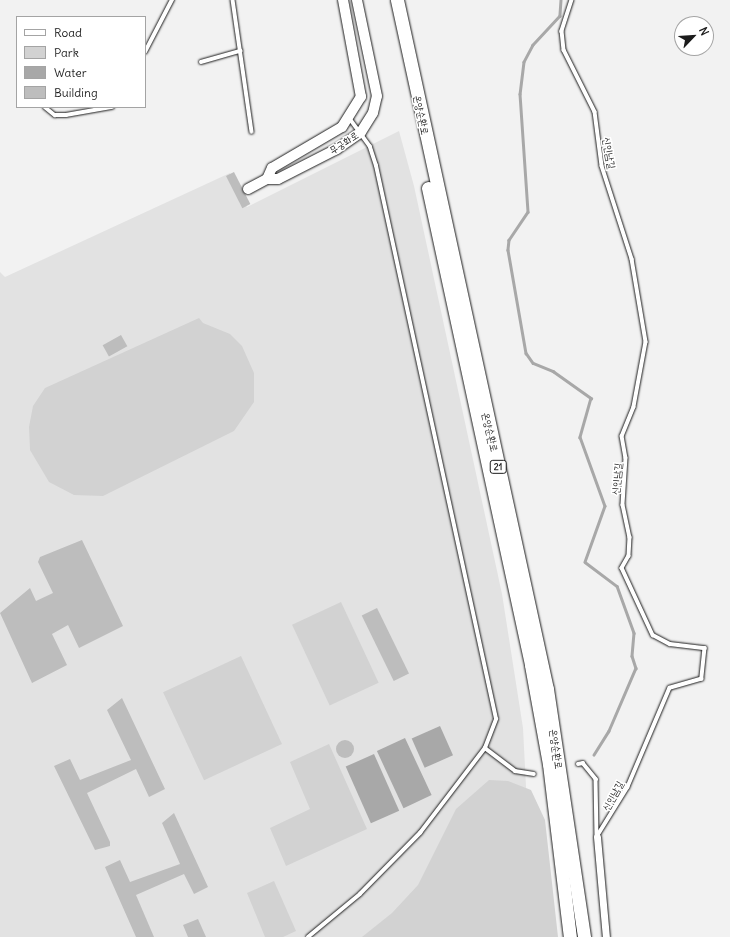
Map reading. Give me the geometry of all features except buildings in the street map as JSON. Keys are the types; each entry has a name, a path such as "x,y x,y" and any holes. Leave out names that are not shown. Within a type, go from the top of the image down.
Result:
{"highway":[{"name":"온양순환로","path":"388,0 531,665 549,764 570,937"},
{"name":"온양순환로","path":"397,0 547,689 584,937"}],"street":[{"name":"무궁화로","path":"267,179 272,168 342,127 361,97 360,77 343,0"},
{"name":"무궁화로","path":"248,189 267,179 278,179 361,132 373,113 377,96 357,0"},
{"path":"597,836 606,937"}],"lane":[{"path":"146,50 172,0"},
{"path":"233,0 252,132"},
{"name":"신인남길","path":"572,0 562,31 564,50 595,112 602,166 632,258 646,342 634,407 622,436 626,458 623,505 630,537 629,556 622,568 653,635 670,644 705,648 702,679 670,688 628,787 597,836"},
{"path":"201,62 240,51"},
{"path":"46,108 55,115 66,115 106,108"},
{"path":"308,937 360,894 420,833 485,748 496,719 493,691 376,166 361,132 349,118"},
{"path":"485,748 515,771 534,774"},
{"path":"578,764 583,763 596,780 597,836"}],"shaded area":[{"path":"399,131 414,186 502,594 523,728 527,806 394,937 0,937 0,272 5,277 230,173 247,207"}],"green space":[{"path":"199,318 203,323 230,334 242,346 254,373 254,402 234,431 103,496 74,495 49,482 30,450 29,427 33,406 45,388"},
{"path":"341,602 379,683 330,705 292,625"},
{"path":"241,656 282,744 204,780 163,692"},
{"path":"329,744 367,829 286,866 270,828 310,809 290,762"},
{"path":"489,780 508,781 531,790 545,820 558,937 362,937 392,913 418,885 456,809"},
{"path":"274,881 296,931 283,937 265,937 247,893"}],"water":[{"path":"440,726 453,755 425,768 412,739"},
{"path":"405,738 432,795 404,808 377,751"},
{"path":"374,754 399,811 371,823 346,767"}],"waterway":[{"path":"561,0 560,16 533,45 524,62 520,94 528,212 509,240 508,250 526,353 533,363 553,371 591,398 580,437 605,506 585,562 617,586 634,633 632,656 636,668 609,731 594,755"}]}
